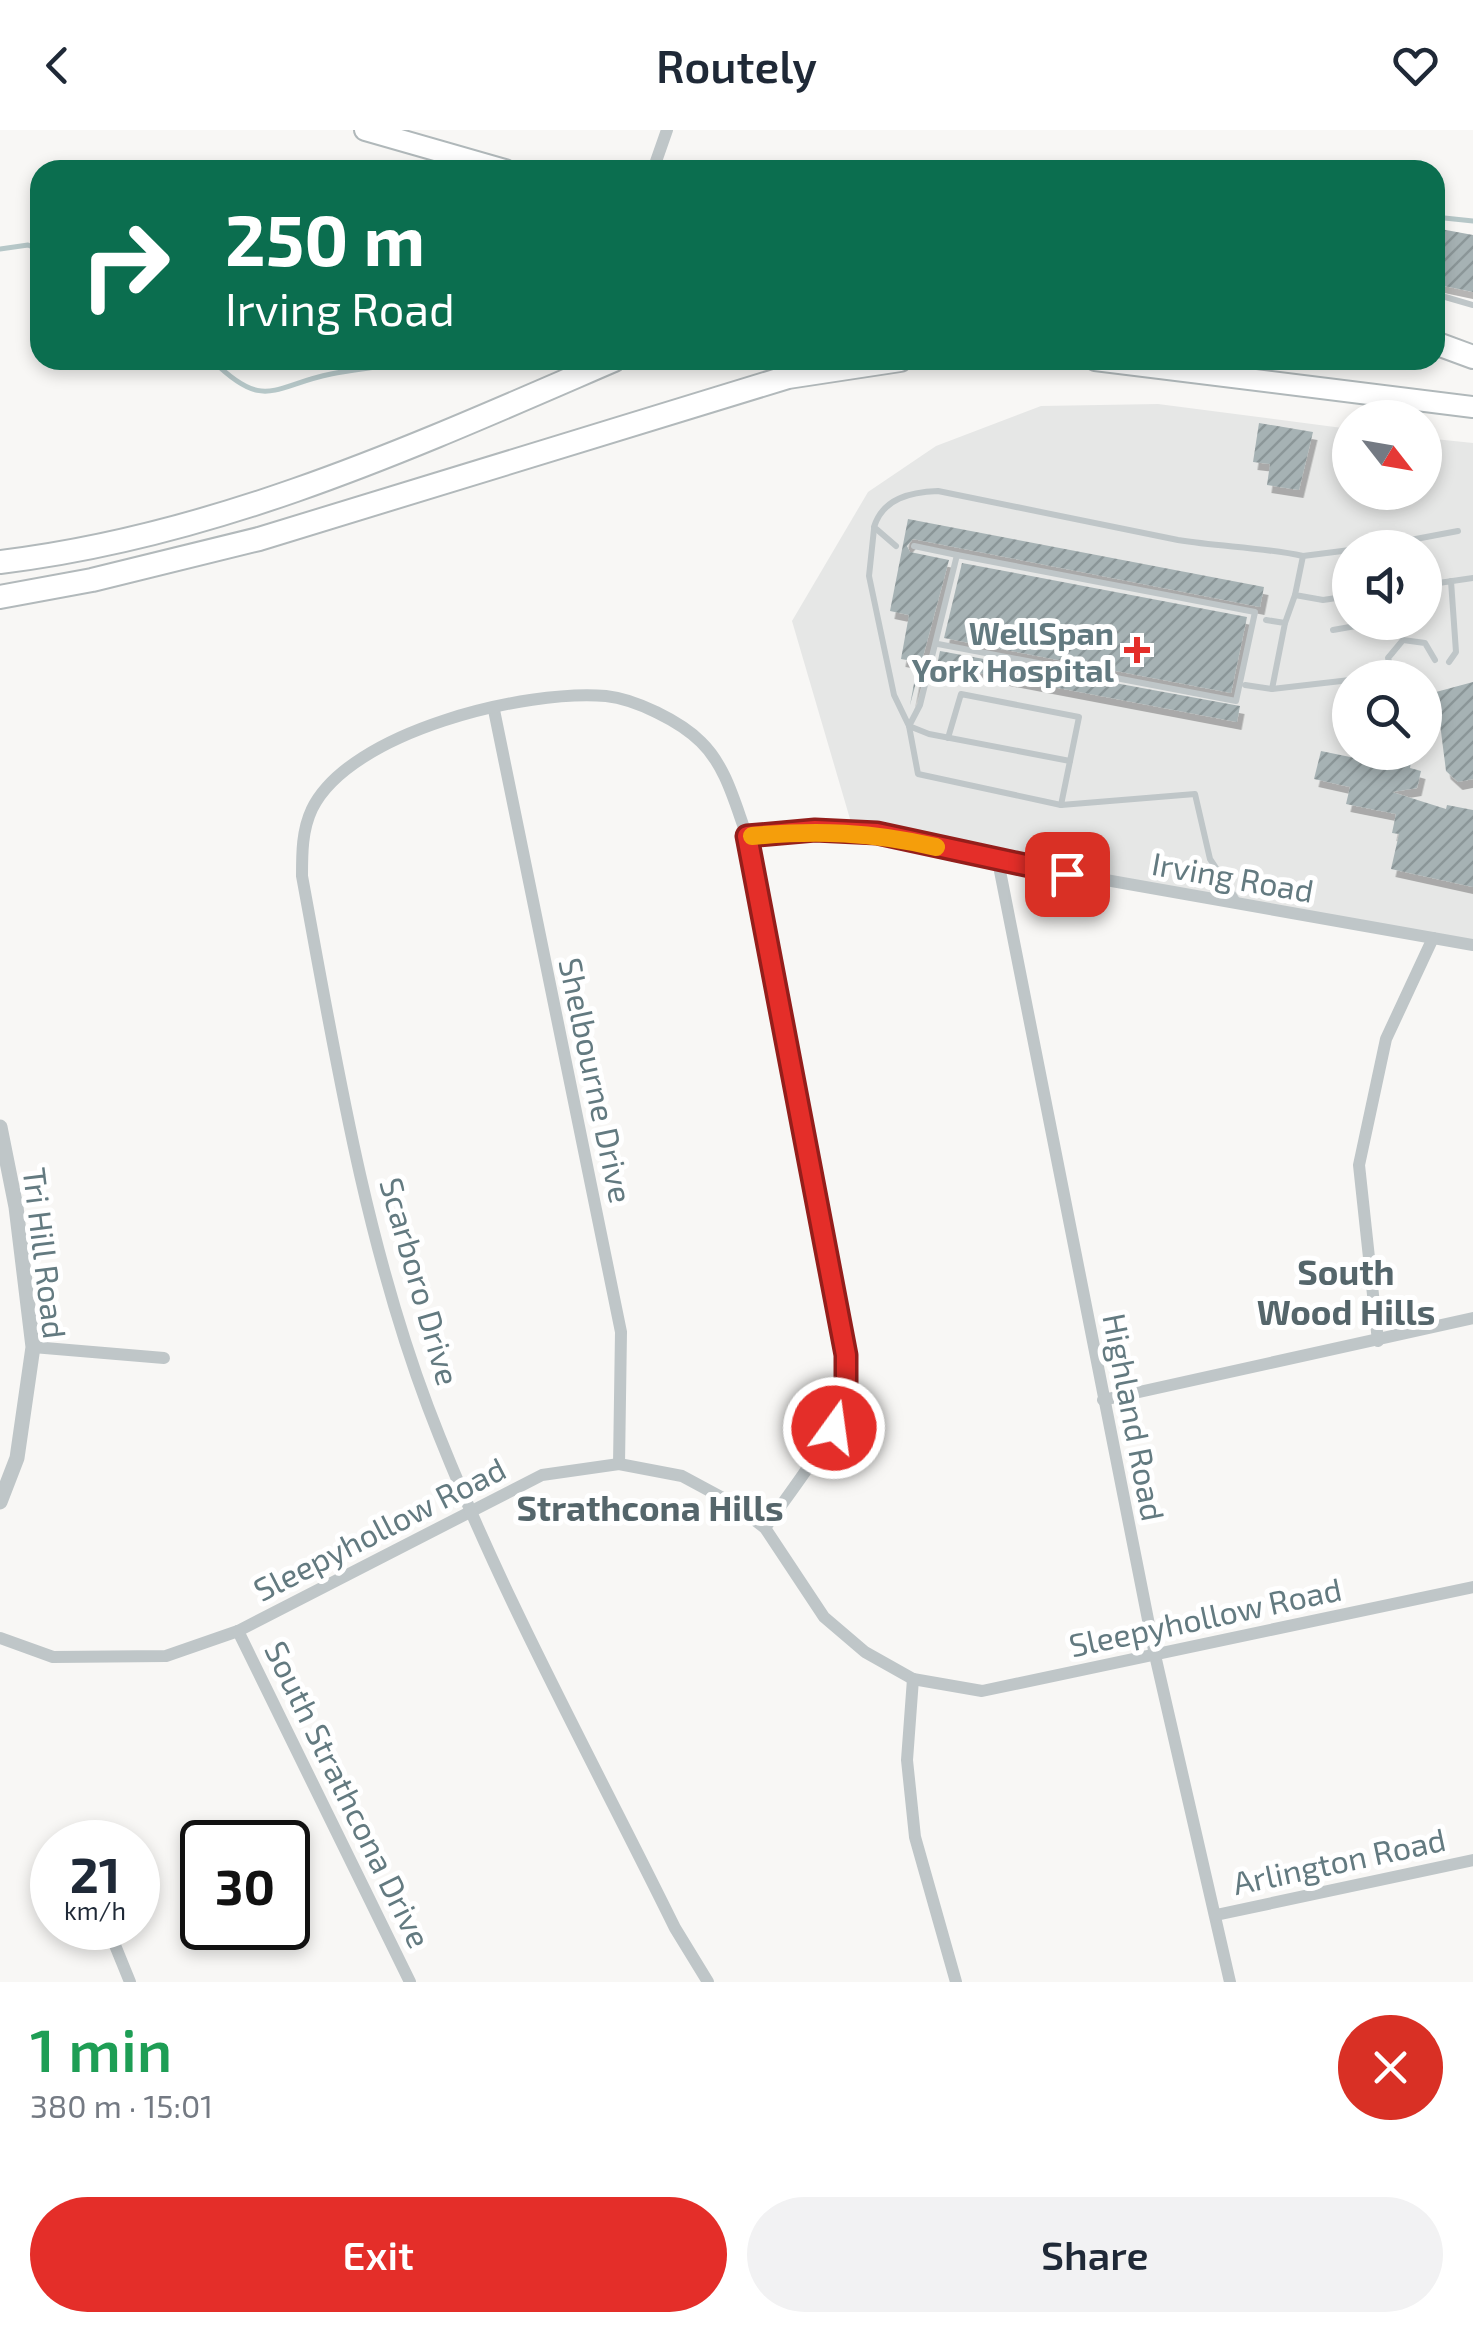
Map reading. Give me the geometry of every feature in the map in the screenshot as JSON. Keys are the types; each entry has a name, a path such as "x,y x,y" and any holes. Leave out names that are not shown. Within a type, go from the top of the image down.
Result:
{"highway":[{"path":"1445,346 1473,356"},
{"path":"0,562 98,546 271,502 590,370"},
{"path":"0,597 92,580 259,539 788,378 838,370"}],"main road":[{"path":"365,130 470,160"},
{"path":"1175,370 1473,407"}],"street":[{"path":"656,160 667,130"},
{"name":"Scarboro Drive","path":"708,1982 675,1928 471,1511 427,1405 391,1292 342,1090 302,876 313,806 355,761 424,726 549,698 609,696 667,718 700,740 721,767 747,836 846,1355 846,1383 834,1428 765,1528"},
{"name":"Shelbourne Drive","path":"494,710 621,1332 619,1464"},
{"name":"Irving Road","path":"747,836 815,830 877,833 998,861 1473,944"},
{"name":"Highland Road","path":"998,861 1155,1655 1230,1982"},
{"path":"1378,1341 1359,1165 1386,1039 1433,938"},
{"name":"Tri Hill Road","path":"0,1127 16,1208 34,1348 17,1458 0,1502"},
{"path":"1103,1400 1473,1318"},
{"path":"34,1348 164,1358"},
{"name":"Sleepyhollow Road","path":"0,1638 53,1657 104,1660 166,1656 238,1630 542,1476 619,1464 682,1476 765,1528 824,1617 865,1652 913,1679 982,1691 1473,1587"},
{"name":"South Strathcona Drive","path":"238,1630 410,1982"},
{"path":"913,1679 907,1760 915,1837 956,1982"},
{"name":"Arlington Road","path":"1216,1915 1473,1860"},
{"path":"117,1950 130,1982"}],"lane":[{"path":"1445,297 1473,305"},
{"path":"1241,906 1210,859 1195,794 1061,804 918,774 909,726 894,696 869,576 874,527 883,509 911,492 938,490 1215,546 1248,544 1303,556 1332,552"},
{"path":"874,527 896,546"},
{"path":"1442,535 1458,531"},
{"path":"914,546 1254,612 1236,701 938,644"},
{"path":"909,726 920,706 929,655 938,644 958,555"},
{"path":"1272,690 1303,556"},
{"path":"1442,582 1473,578"},
{"path":"1448,662 1456,652 1451,581"},
{"path":"1295,594 1332,599"},
{"path":"1266,620 1285,623"},
{"path":"1390,660 1396,644 1410,639 1425,643 1435,660"},
{"path":"1244,686 1272,690 1332,682"},
{"path":"948,738 961,694 1079,717 1061,804"},
{"path":"909,726 948,738 1070,761"}],"shaded area":[{"name":"WellSpan York Hospital","path":"1158,404 1332,427 1332,510 1442,510 1442,440 1473,443 1473,944 855,836 792,621 868,492 936,446 1041,406"}],"building":[{"path":"1445,230 1473,235 1473,292 1445,286"},
{"path":"1259,423 1313,432 1299,490 1267,485 1270,464 1253,462"},
{"path":"908,519 1264,587 1260,607 913,539 907,546 910,552 949,560 910,705 918,662 901,659 909,615 890,611"},
{"path":"962,563 1247,617 1231,693 944,638"},
{"path":"940,651 1240,706 1237,722 937,665"},
{"path":"1473,682 1473,779 1458,782 1446,771 1442,690"},
{"path":"1321,751 1332,753 1332,770 1421,771 1417,788 1392,792 1446,809 1447,805 1473,810 1473,887 1391,869 1399,834 1392,833 1396,814 1346,804 1350,787 1314,779"}],"waterway":[{"path":"1445,218 1473,221"},
{"path":"0,249 30,246"},
{"path":"223,370 245,386 269,391 355,370"}],"slow traffic":[{"path":"752,836 815,830 877,833 936,847"}],"place":[{"name":"WellSpan York Hospital","path":"1137,650"}],"district":[{"name":"South Wood Hills","path":"1346,1291"},
{"name":"Strathcona Hills","path":"650,1507"}],"route":[{"path":"834,1428 846,1383 846,1355 747,836 815,830 877,833 1067,874"}]}
